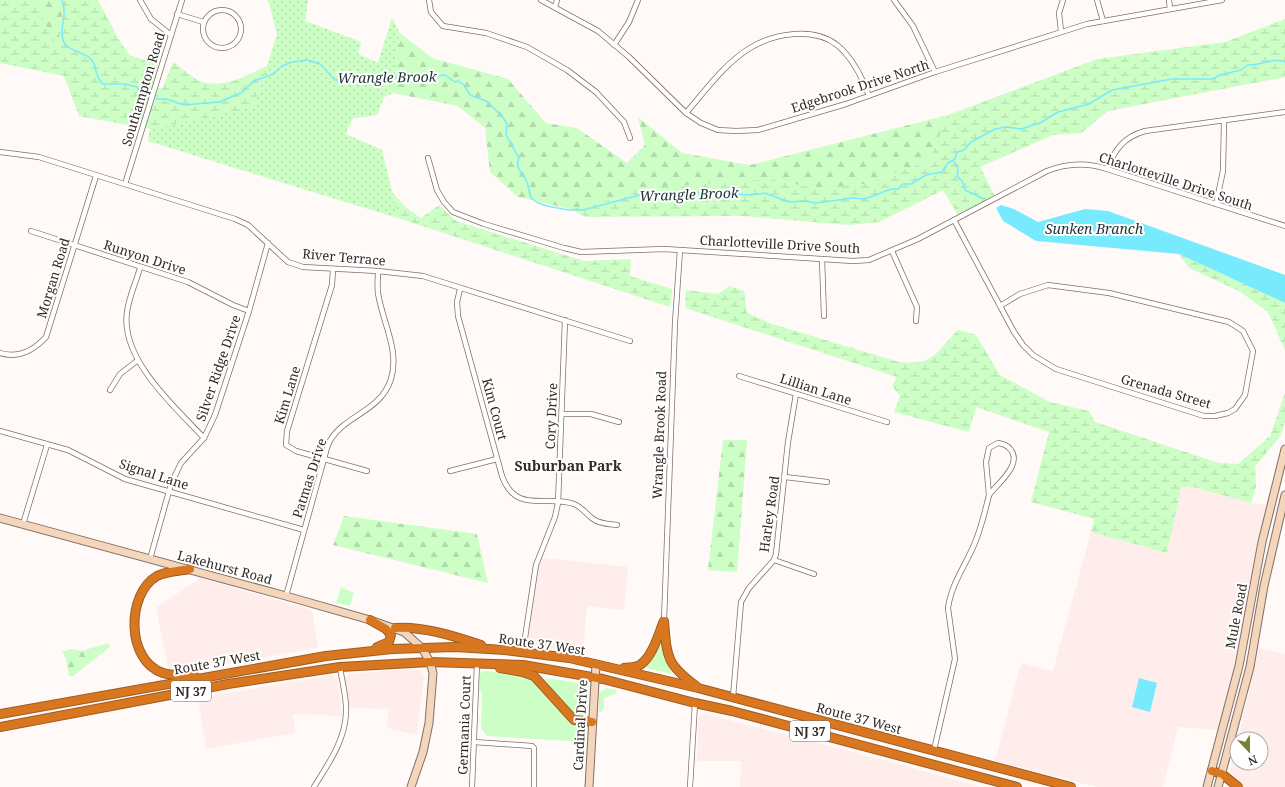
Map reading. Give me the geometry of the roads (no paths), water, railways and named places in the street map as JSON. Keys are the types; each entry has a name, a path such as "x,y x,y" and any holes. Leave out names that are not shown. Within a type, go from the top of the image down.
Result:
{"highway":[{"path":"190,569 159,575 144,587 137,607 134,622 135,635 142,656 150,665 162,673 214,675"},
{"path":"367,651 386,644 391,639 391,635 386,629 370,620"},
{"path":"615,668 636,667 641,664 651,650 664,621"},
{"path":"664,621 666,649 670,661 681,676 698,688"},
{"path":"395,628 409,627 460,638 491,649"},
{"name":"Route 37 West","path":"0,714 305,659 367,651 455,647 523,651 615,668 698,688 1071,787"},
{"name":"Route 37 West","path":"0,727 228,684 340,667 430,662 523,665 594,677 695,703 732,710 1015,787"},
{"path":"480,663 534,676 574,720 592,722"},
{"path":"1212,771 1222,774 1238,787"}],"main road":[{"name":"Mule Road","path":"1207,787 1242,651 1262,542 1285,449"},
{"name":"Mule Road","path":"1218,787 1244,692 1285,496"},
{"name":"Lakehurst Road","path":"0,518 190,569 395,628 404,632 422,648 430,662"},
{"path":"1262,542 1274,545"},
{"path":"1242,651 1252,653"},
{"path":"411,787 413,777 423,752 429,723 433,673 430,662"},
{"name":"Cardinal Drive","path":"589,787 594,677 596,664"},
{"path":"1232,690 1244,692"}],"street":[{"path":"140,0 151,20 171,35"},
{"name":"Southampton Road","path":"125,184 182,0"},
{"path":"428,0 431,12 443,26 486,33 527,47 567,70 596,92 624,122 630,138"},
{"name":"Edgebrook Drive North","path":"541,0 598,31 686,113 700,123 718,130 736,131 758,130 869,96 935,72 1062,31 1103,21 1222,0"},
{"path":"555,7 557,0"},
{"path":"614,45 629,22 638,0"},
{"path":"894,0 913,26 935,72"},
{"path":"1062,31 1059,13 1063,0"},
{"path":"1097,0 1103,21"},
{"path":"1169,0 1170,9"},
{"path":"216,10 228,10 237,17 241,28 240,34 234,44 222,48 216,48 206,40 202,29 203,22 210,13 216,10"},
{"path":"177,14 203,22"},
{"path":"686,113 730,64 755,45 780,35 801,34 814,36 826,39 836,44 856,68 869,96"},
{"path":"1107,169 1117,149 1124,140 1137,133 1285,112"},
{"path":"1216,204 1223,171 1224,120"},
{"name":"River Terrace","path":"0,152 40,157 248,225 288,262 303,267 378,271 423,276 460,289 630,341"},
{"name":"Charlotteville Drive South","path":"428,158 437,190 444,202 456,214 491,226 582,252 680,250 853,261 869,260 892,251 1057,167 1082,164 1107,169 1285,226"},
{"name":"Morgan Road","path":"0,353 23,354 36,347 46,337 96,176"},
{"name":"Grenada Street","path":"954,220 1000,306 1023,345 1033,355 1056,369 1204,416 1214,416 1228,413 1235,409 1245,395 1253,350 1243,331 1230,322 1109,293 1048,285 1020,294 1000,306"},
{"name":"Runyon Drive","path":"31,232 140,268 188,282 233,305 249,311"},
{"name":"Silver Ridge Drive","path":"150,558 170,492 181,463 204,438 215,415 249,311 268,243"},
{"name":"Wrangle Brook Road","path":"664,621 675,323 680,250"},
{"path":"892,251 917,307 916,321"},
{"path":"822,259 824,316"},
{"path":"140,268 126,312 128,338 138,360 165,396 204,438"},
{"name":"Kim Lane","path":"333,269 332,285 285,437 286,446 324,459 367,471"},
{"name":"Patmas Drive","path":"286,596 331,438 339,430 375,404 391,380 393,364 392,348 378,292 378,271"},
{"name":"Kim Court","path":"460,289 457,302 458,316 504,482 509,489 519,497 530,501 572,503 596,521 617,525"},
{"name":"Cory Drive","path":"523,651 536,565 555,517 558,502 565,320"},
{"path":"110,390 120,374 138,360"},
{"name":"Lillian Lane","path":"739,376 887,422"},
{"name":"Harley Road","path":"733,697 741,602 749,588 774,560 779,532 788,442 796,394"},
{"path":"562,414 591,414 619,422"},
{"name":"Signal Lane","path":"0,431 68,450 125,479 304,530"},
{"path":"934,750 955,659 948,608 949,601 960,572 976,540 983,521 989,495 986,462 988,451 998,443 1004,444 1013,453 1015,462 1012,469 989,495"},
{"path":"23,524 47,445"},
{"path":"450,471 497,459"},
{"path":"785,477 826,482"},
{"path":"774,560 814,574"},
{"name":"Germania Court","path":"472,787 480,663"},
{"path":"314,787 336,751 344,726 346,713 340,667"},
{"path":"690,787 695,703"},
{"path":"474,742 532,746 534,748 534,787"},
{"path":"407,787 413,777"}],"water":[{"name":"Sunken Branch","path":"1001,205 1014,209 1038,222 1085,209 1108,211 1285,275 1285,303 1179,254 1036,241 1003,221 996,208"},
{"path":"1139,678 1157,683 1150,712 1132,707"}],"waterway":[{"name":"Wrangle Brook","path":"62,0 64,6 62,35 65,44 71,49 88,56 93,61 98,78 103,84 125,84 137,87 144,99 149,99"},
{"name":"Wrangle Brook","path":"156,99 166,99 184,105 219,102 241,93 254,81 273,74 282,66 292,62 308,60 320,64 335,80 385,79 412,75 416,79 445,75 455,82 458,81 464,85 470,95 486,101 502,116 507,124 506,135 519,158 518,168 527,182 531,198 538,203 568,210 583,210 640,195 670,195 693,192 751,195 765,193 789,202 804,201 816,203 853,198 865,199 891,189 898,189 903,184 911,184 926,175 942,172 948,163 955,159 957,152 964,150 971,142 995,129 1006,127 1021,129 1040,123 1058,112 1089,104 1112,90 1172,79 1213,79 1220,75 1241,70 1248,65 1276,60 1285,62"},
{"name":"Sunken Branch","path":"953,161 958,168 957,176 962,181 965,190 984,199"}],"district":[{"name":"Suburban Park","path":"568,465"}]}
